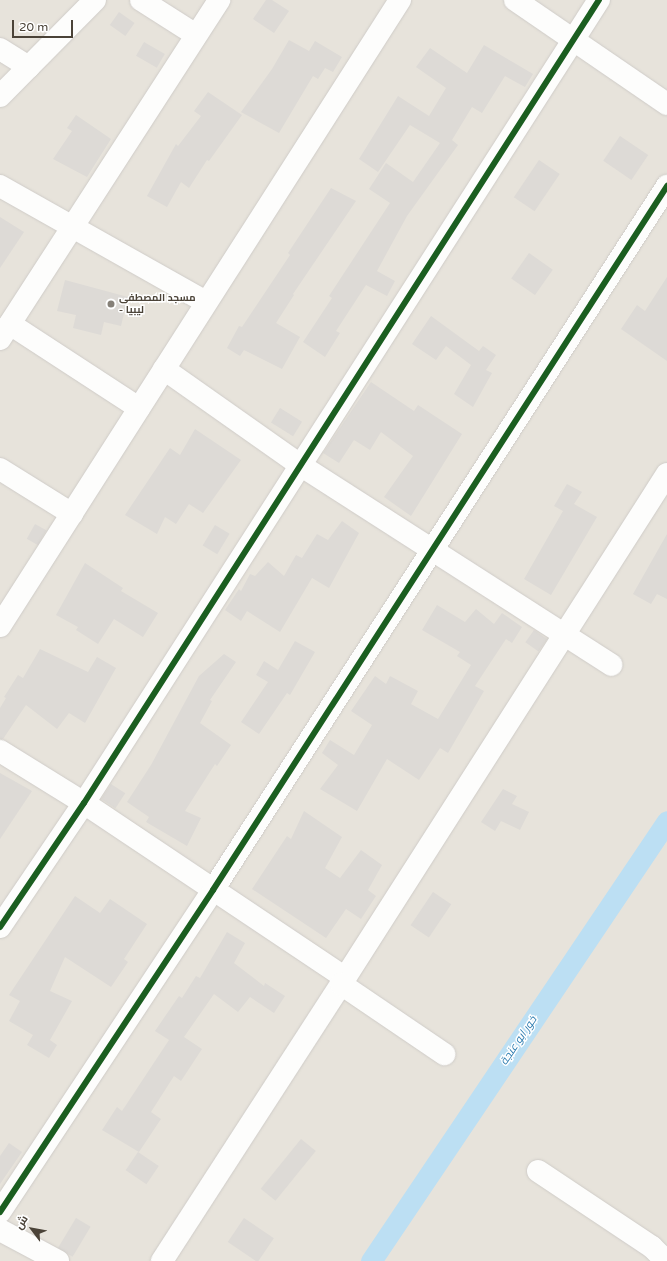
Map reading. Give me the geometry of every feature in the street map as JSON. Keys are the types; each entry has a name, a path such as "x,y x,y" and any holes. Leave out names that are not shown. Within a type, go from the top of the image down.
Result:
{"street":[{"path":"0,96 95,0"},
{"path":"141,0 196,35"},
{"path":"139,408 5,332 219,0"},
{"path":"0,626 400,0"},
{"path":"515,0 575,39 667,104"},
{"path":"0,927 84,803 599,0"},
{"path":"0,49 29,67"},
{"path":"0,186 206,302"},
{"path":"0,1212 213,890 430,550 667,186"},
{"path":"164,369 300,465 563,636 612,665"},
{"path":"0,469 72,514"},
{"path":"162,1261 667,474"},
{"path":"0,751 84,803 213,890 444,1054"},
{"path":"538,1171 652,1247 666,1261"},
{"path":"0,1230 58,1261"}],"shaded area":[{"path":"0,0 667,0 667,1261 0,1261"}],"building":[{"path":"266,0 272,0 289,11 274,33 253,19"},
{"path":"119,12 135,23 125,36 110,25"},
{"path":"289,40 309,51 315,41 342,57 333,72 325,68 318,79 313,76 279,133 241,112 272,69"},
{"path":"144,42 165,54 157,68 136,56"},
{"path":"484,45 533,74 525,87 505,76 482,113 472,107 452,140 458,145 407,216 377,271 395,281 387,296 366,285 336,331 340,333 325,357 303,342 332,298 329,296 390,203 369,189 386,163 413,182 440,143 410,125 378,172 359,159 398,96 429,116 446,88 416,67 430,48 467,73"},
{"path":"208,92 242,115 209,161 207,160 189,188 181,182 167,207 147,196 176,144 178,146 201,116 194,111"},
{"path":"76,115 111,139 87,177 53,159 72,131 67,128"},
{"path":"620,136 648,155 631,180 603,161"},
{"path":"539,160 560,174 535,211 514,197"},
{"path":"331,188 356,201 293,294 294,295 276,323 300,337 282,369 244,350 240,356 227,348 239,326 242,327 290,255 288,253"},
{"path":"0,217 24,232 0,268"},
{"path":"529,253 553,270 535,295 511,278"},
{"path":"667,277 667,361 621,329 637,305 645,311"},
{"path":"65,280 128,297 121,326 104,322 101,335 73,328 76,315 57,311"},
{"path":"431,316 479,351 483,346 496,355 486,370 492,373 473,407 454,394 471,365 446,346 436,360 412,344"},
{"path":"371,382 414,411 418,405 462,434 411,516 384,497 413,456 381,432 370,450 354,440 339,463 323,453"},
{"path":"280,408 302,422 293,436 271,422"},
{"path":"195,429 241,460 203,513 189,504 176,524 165,517 157,534 125,515 170,448 180,455"},
{"path":"567,484 582,492 574,504 597,517 551,595 524,579 563,511 554,506"},
{"path":"342,521 359,533 329,588 312,578 280,632 247,611 241,621 225,610 239,589 241,591 250,574 255,576 268,562 284,576 296,555 302,558 317,534 328,540"},
{"path":"35,524 46,530 38,545 27,539"},
{"path":"215,525 230,534 217,554 203,546"},
{"path":"667,534 667,599 657,594 651,604 633,594"},
{"path":"85,563 123,588 121,591 158,613 143,637 114,619 98,644 76,630 78,627 56,615"},
{"path":"437,605 465,622 476,609 494,624 502,613 522,627 512,643 506,639 475,686 484,691 448,753 440,748 419,780 387,759 357,811 320,789 338,765 322,753 330,740 354,755 372,725 351,711 375,676 386,684 390,676 418,691 411,704 438,719 471,665 457,656 460,652 422,630"},
{"path":"534,630 547,639 539,651 525,642"},
{"path":"295,641 315,652 290,695 287,693 259,734 241,722 268,682 256,675 264,661 278,670"},
{"path":"40,649 88,672 97,657 116,668 85,723 69,713 57,729 26,705 3,739 0,739 0,708 6,698 4,697 18,675 23,678"},
{"path":"224,654 236,662 210,700 212,701 200,723 231,745 217,766 215,764 185,811 201,818 187,846 146,822 149,817 127,802 151,765 199,676"},
{"path":"0,773 32,791 0,839"},
{"path":"111,784 125,793 115,808 101,799"},
{"path":"503,789 517,796 512,804 529,812 520,830 501,821 495,831 481,822"},
{"path":"304,811 342,837 325,868 340,878 361,850 382,865 368,890 376,896 361,919 346,909 326,938 252,889 287,836 291,839"},
{"path":"433,892 451,904 429,937 411,925"},
{"path":"75,896 100,913 110,899 147,924 124,959 128,962 111,987 65,957 50,991 72,1001 50,1040 57,1045 49,1058 27,1045 33,1035 9,1021 20,1001 9,995"},
{"path":"227,932 245,943 234,963 264,986 265,983 285,996 274,1013 250,997 238,1012 214,994 184,1037 202,1049 181,1081 174,1076 151,1112 161,1119 139,1152 102,1130 117,1107 122,1111 169,1040 155,1031 179,996 182,998 196,976 200,978"},
{"path":"301,1139 316,1151 275,1201 261,1189"},
{"path":"9,1143 22,1152 0,1184 0,1156"},
{"path":"138,1152 159,1166 146,1184 126,1170"},
{"path":"76,1218 91,1227 73,1257 58,1248"},
{"path":"244,1218 274,1238 258,1261 256,1261 228,1242"}],"waterway":[{"name":"خور ابو عنجة","path":"371,1261 667,821"}],"cycle path":[{"path":"0,927 84,803 599,0"},
{"path":"0,1212 213,890 667,186"}],"place":[{"name":"مسجد المصطفى - ليبيا","path":"111,304"}]}
